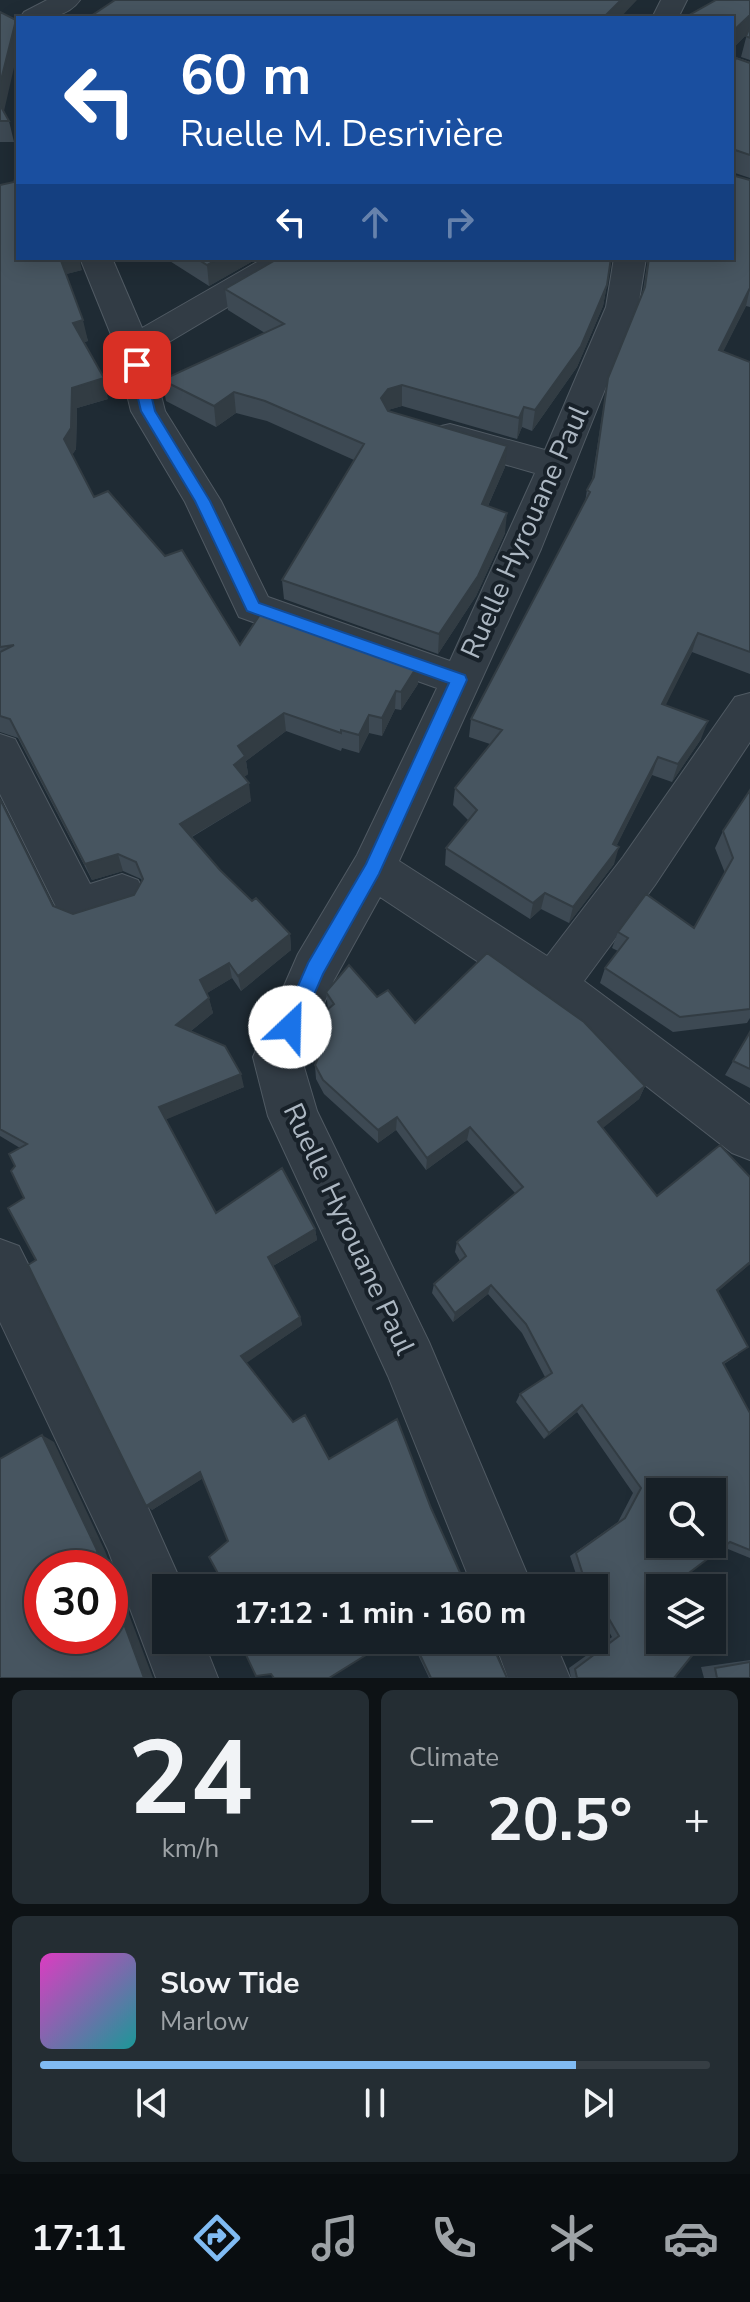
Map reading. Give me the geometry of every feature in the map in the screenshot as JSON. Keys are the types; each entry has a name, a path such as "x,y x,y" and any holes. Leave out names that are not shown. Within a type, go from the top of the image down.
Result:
{"street":[{"path":"36,16 67,0"},
{"path":"97,260 131,342 148,411 203,501 253,607 459,680"},
{"path":"131,342 157,334 284,260"},
{"name":"Ruelle Hyrouane Paul","path":"497,1574 410,1361 293,1116 277,1057 315,969 373,868 522,549 622,307 630,260"},
{"path":"415,425 556,466"},
{"path":"553,985 639,871 750,709"},
{"path":"0,751 79,907 122,894"},
{"path":"373,868 553,985 750,1136"},
{"path":"0,1265 72,1404 152,1584"},
{"path":"178,1654 187,1678"},
{"path":"530,1654 539,1678"}],"building":[{"path":"115,0 621,0 605,16 91,16"},
{"path":"716,0 750,0 750,15 734,30 734,16 688,16"},
{"path":"0,12 16,20 0,84"},
{"path":"736,58 750,63 750,155 735,150 735,176 750,180 750,288 719,350 750,362 750,652 698,633 662,704 708,721 678,764 658,757 613,844 619,847 573,907 545,893 533,903 446,848 477,810 455,788 502,730 471,719 590,492 587,490 594,477 608,378 645,287 649,260 734,260 734,62"},
{"path":"0,105 9,121 0,121"},
{"path":"16,176 16,260 61,260 83,320 73,323 104,378 72,388 71,428 64,439 94,497 108,491 165,556 182,550 240,645 263,610 418,665 401,692 396,691 382,718 369,715 359,735 341,730 341,733 284,713 238,746 245,756 234,765 249,783 180,824 220,870 252,901 256,898 290,934 238,976 229,963 200,980 209,998 176,1025 225,1046 241,1074 159,1107 216,1213 282,1168 315,1229 268,1257 300,1317 241,1356 293,1422 305,1415 329,1459 397,1419 461,1574 218,1574 209,1557 228,1541 200,1472 146,1506 28,1265 36,1260 8,1208 24,1198 11,1171 15,1166 9,1154 27,1144 0,1129 0,799 53,906 73,914 134,895 143,879 136,862 118,854 85,864 10,719 0,716 0,652 14,645 0,647 0,185 14,182"},
{"path":"199,260 216,260 207,265"},
{"path":"276,260 611,260 607,285 581,346 535,410 524,407 519,418 402,385 388,389 381,398 388,411 507,446 482,504 507,513 478,576 439,634 282,580 364,444 265,401 234,392 214,406 162,380 284,324 225,289"},
{"path":"750,790 750,1009 680,1017 605,968 628,938 618,932 646,894 694,928 733,858 723,831"},
{"path":"487,953 584,1022 645,1086 598,1122 657,1196 720,1145 750,1177 750,1262 717,1290 748,1347 723,1363 750,1413 750,1550 730,1542 726,1545 726,1478 646,1478 646,1558 709,1558 688,1574 646,1574 646,1654 693,1654 674,1678 577,1678 575,1669 595,1654 608,1654 608,1644 619,1636 608,1617 608,1574 583,1574 576,1553 625,1518 641,1488 582,1405 549,1433 520,1394 552,1373 526,1324 491,1285 455,1313 434,1284 466,1256 457,1242 523,1187 470,1127 427,1158 397,1117 378,1130 323,1080 315,1065 322,1049 319,1041 324,1036 321,1015 334,1004 326,992 349,965 377,997 388,990 415,1023"},
{"path":"750,1032 750,1069 733,1061"},
{"path":"42,1435 97,1550 24,1550 24,1654 128,1654 128,1635 144,1678 0,1678 0,1459"},
{"path":"246,1654 368,1654 329,1678 274,1678 271,1674 256,1676"},
{"path":"420,1654 496,1654 507,1678 431,1678"},
{"path":"750,1662 750,1678 717,1678 715,1668"}],"route":[{"path":"137,365 148,411 203,501 253,607 459,680 373,868 315,969 290,1027"}]}
